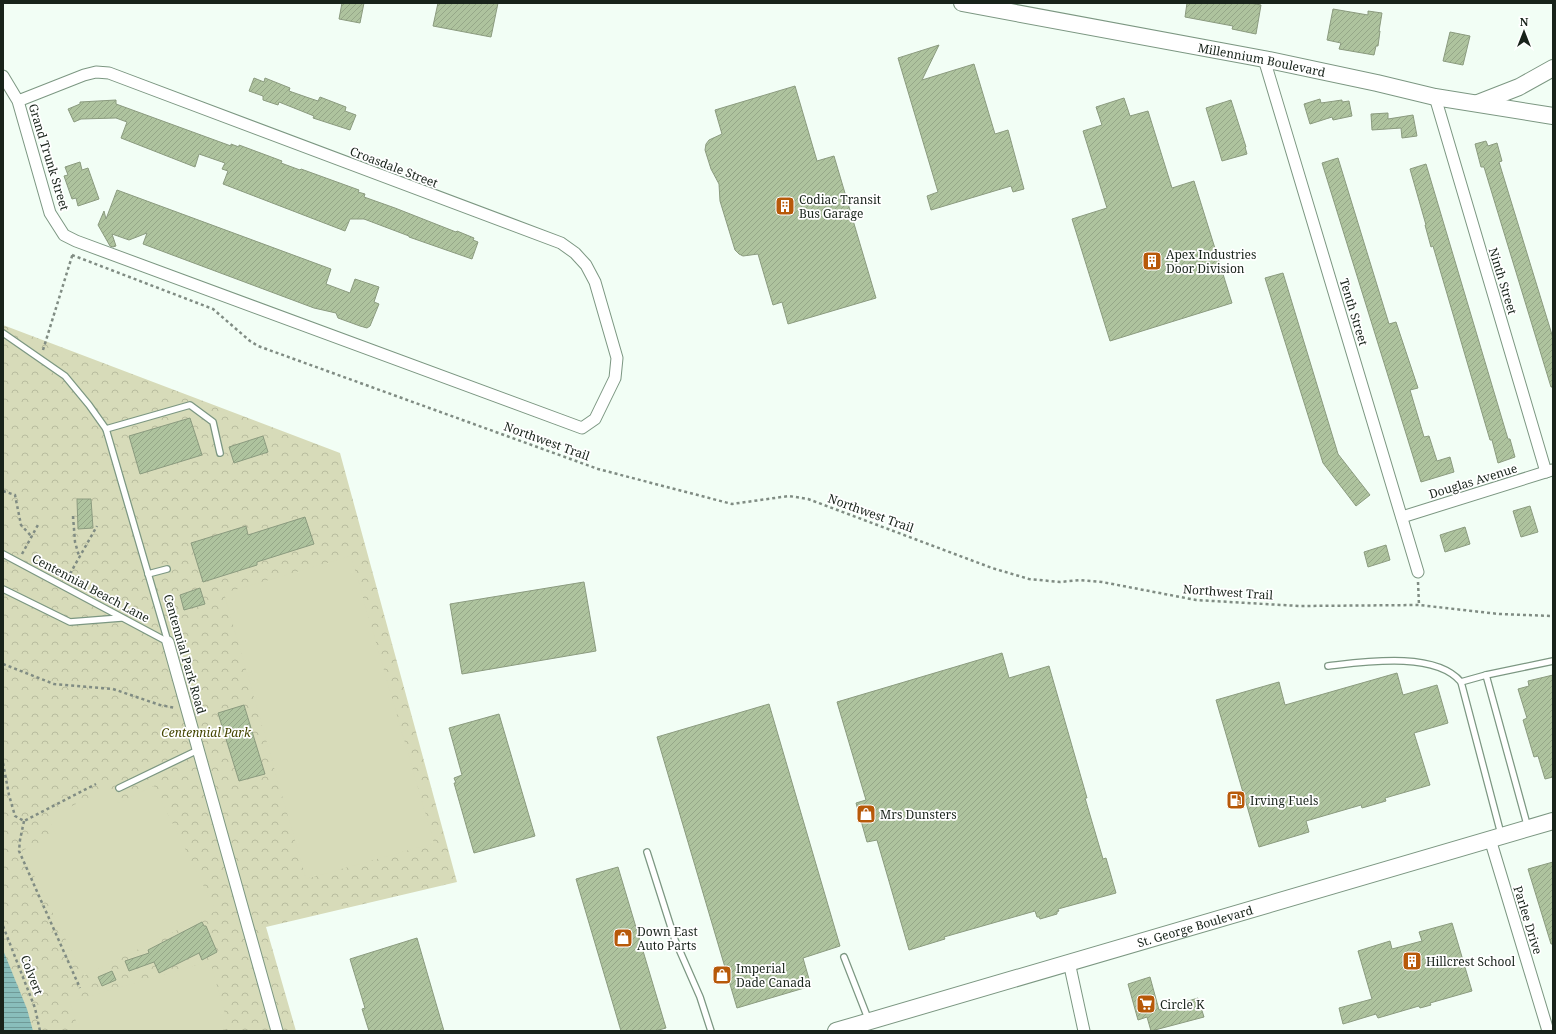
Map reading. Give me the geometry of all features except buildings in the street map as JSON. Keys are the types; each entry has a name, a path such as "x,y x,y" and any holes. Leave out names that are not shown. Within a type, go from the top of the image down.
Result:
{"main road":[{"name":"Millennium Boulevard","path":"962,3 1264,59 1435,97 1553,116"},
{"path":"1477,104 1551,74"},
{"name":"St. George Boulevard","path":"836,1031 1553,821"}],"street":[{"name":"Tenth Street","path":"1264,59 1418,572"},
{"name":"Croasdale Street","path":"18,101 84,74 96,72 109,74 561,243 575,253 586,265 595,282 617,358 615,378 595,419 582,428"},
{"name":"Grand Trunk Street","path":"3,76 18,101 50,213 64,234 76,241 582,428"},
{"name":"Ninth Street","path":"1435,97 1550,471"},
{"name":"Douglas Avenue","path":"1402,516 1550,471"},
{"name":"Centennial Park Road","path":"168,642 277,1031"},
{"name":"Parlee Drive","path":"1496,837 1548,1031"},
{"path":"1069,962 1084,1031"}],"lane":[{"name":"Centennial Park Road","path":"3,333 65,376 89,405 106,429 168,642"},
{"path":"106,429 190,405 213,422 220,452"},
{"name":"Centennial Beach Lane","path":"3,554 168,642"},
{"path":"148,574 167,569"},
{"path":"3,589 70,622 122,618"},
{"path":"1328,666 1370,662 1422,662 1444,668 1455,676 1460,682 1496,837"},
{"path":"1460,682 1486,675 1553,662"},
{"path":"1486,675 1528,828"},
{"path":"119,788 198,750"},
{"path":"647,852 675,940 700,997 711,1031"},
{"path":"844,957 869,1021"}],"path":[{"name":"Northwest Trail","path":"40,358 72,255 213,309 250,341 258,346 598,470 732,504 789,496 808,499 992,568 1029,579 1060,582 1080,580 1102,582 1196,600 1299,606 1419,605 1499,614 1553,616"},
{"path":"3,491 15,495 21,525 32,537"},
{"path":"73,516 75,542 80,556"},
{"path":"18,562 39,523"},
{"path":"63,586 97,526"},
{"path":"1418,572 1419,605"},
{"path":"3,664 54,684 113,689 160,705 187,711"},
{"path":"3,763 9,795 15,816 24,821"},
{"path":"24,821 96,784"},
{"path":"24,821 19,851 80,988"},
{"name":"Colvert","path":"3,926 35,1008 40,1031"}],"green space":[{"name":"Centennial Park","path":"3,325 340,453 457,882 266,927 296,1031 3,1031"},
{"path":"351,556 434,843 306,879 224,593"},
{"path":"154,786 216,911 84,976 22,851 56,834 48,818 110,787 118,803"},
{"path":"210,961 229,1028 219,1031 79,1031 70,1002"}],"water":[{"path":"3,950 27,1009 33,1031 3,1031"}],"place":[{"name":"Codiac Transit Bus Garage","path":"785,206"},
{"name":"Apex Industries Door Division","path":"1152,261"},
{"name":"Irving Fuels","path":"1236,800"},
{"name":"Mrs Dunsters","path":"866,814"},
{"name":"Down East Auto Parts","path":"623,938"},
{"name":"Hillcrest School","path":"1412,961"},
{"name":"Imperial Dade Canada","path":"722,975"},
{"name":"Circle K","path":"1146,1004"}]}
